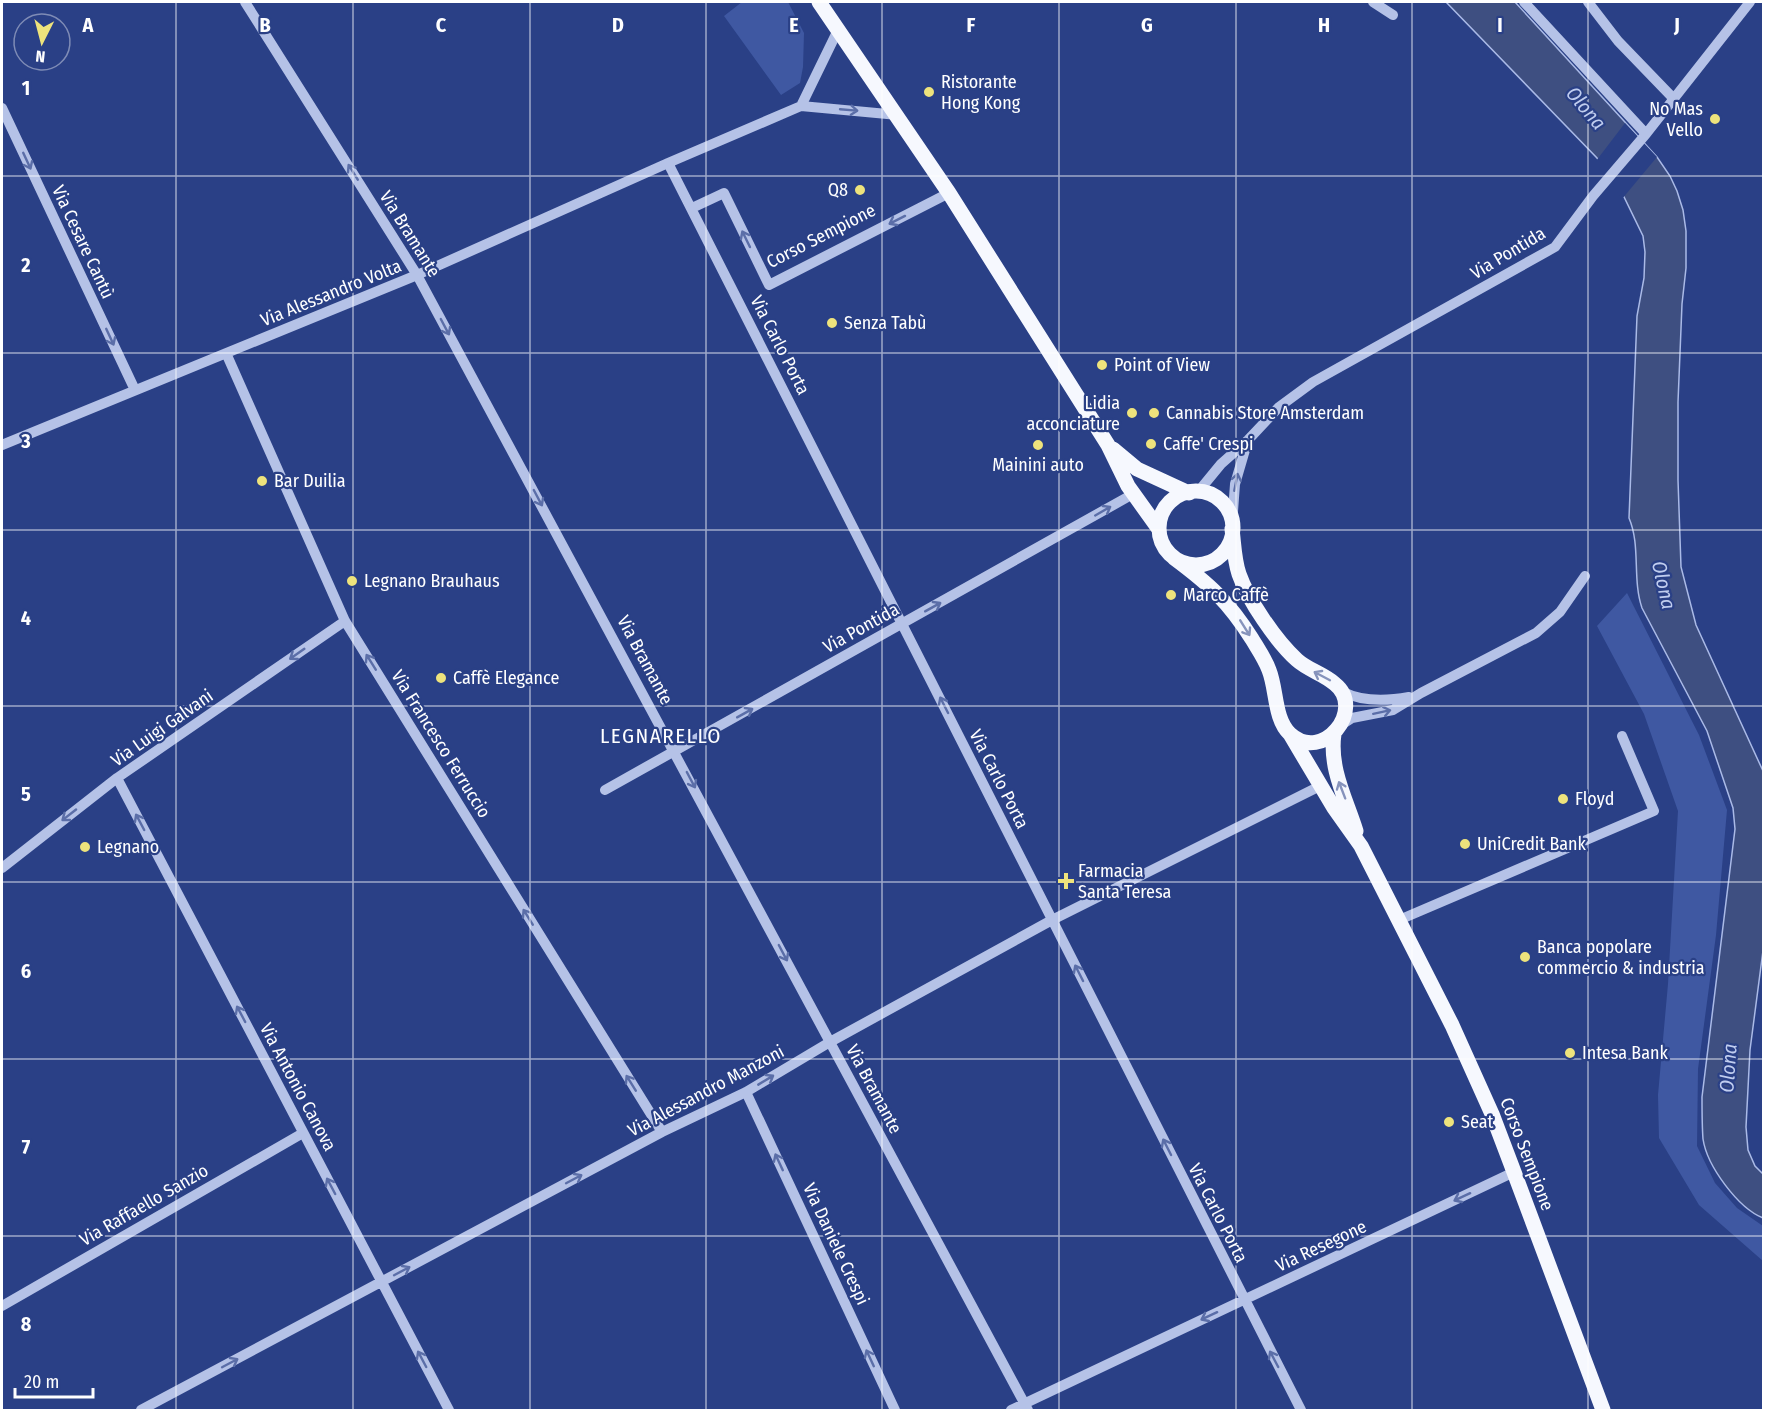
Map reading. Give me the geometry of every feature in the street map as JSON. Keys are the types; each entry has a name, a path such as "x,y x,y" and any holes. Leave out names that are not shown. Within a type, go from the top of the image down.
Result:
{"main road":[{"name":"Corso Sempione","path":"819,2 949,193 1108,445 1133,494 1158,528 1160,540 1166,550 1213,588 1239,618 1268,667 1275,687 1280,717 1320,786 1361,846 1452,1025 1492,1114 1603,1410"},
{"name":"Corso Sempione","path":"1108,445 1137,469 1193,492 1207,493 1218,499 1230,515 1240,576 1265,621 1296,660 1337,685 1342,692 1345,710 1337,729 1333,751 1335,769 1361,846"},
{"path":"1158,528 1160,517 1174,498 1193,492"},
{"path":"1174,558 1194,565 1214,560 1223,554 1228,545 1232,527"},
{"path":"1290,734 1304,742 1312,743 1326,739 1337,729"}],"street":[{"name":"Via Bramante","path":"244,2 417,275 676,752 1026,1407"},
{"path":"1373,2 1393,15"},
{"path":"1524,2 1646,134"},
{"path":"1588,2 1618,42 1672,98"},
{"name":"Via Pontida","path":"1193,492 1279,407 1312,382 1555,247 1593,196 1646,134 1672,98 1750,2"},
{"path":"801,106 838,30"},
{"name":"Via Alessandro Volta","path":"2,445 417,275 801,106 898,115"},
{"name":"Via Cesare Cantù","path":"2,108 135,390"},
{"name":"Via Carlo Porta","path":"668,163 1301,1410"},
{"name":"Corso Sempione","path":"692,208 724,193 769,285 949,193"},
{"name":"Via Francesco Ferruccio","path":"226,353 345,621 662,1132"},
{"name":"Via Pontida","path":"1232,527 1235,484 1248,440"},
{"name":"Via Pontida","path":"605,790 1133,494"},
{"path":"1337,729 1352,718 1393,710 1536,633 1560,612 1585,576"},
{"name":"Via Luigi Galvani","path":"2,868 117,778 345,621"},
{"path":"1342,692 1361,699 1380,700 1402,699 1421,693"},
{"path":"1399,920 1654,811 1622,736"},
{"name":"Via Antonio Canova","path":"117,778 449,1410"},
{"name":"Via Alessandro Manzoni","path":"141,1410 662,1132 746,1092 830,1042 1052,920 1320,786"},
{"name":"Via Daniele Crespi","path":"746,1092 895,1410"},
{"name":"Via Raffaello Sanzio","path":"2,1306 303,1133"},
{"name":"Via Resegone","path":"1011,1410 1026,1407 1244,1300 1514,1172"}],"shaded area":[{"path":"742,2 788,2 804,33 800,83 781,95 724,16"},
{"path":"1627,593 1699,735 1727,810 1716,935 1698,1069 1697,1146 1715,1183 1737,1208 1763,1226 1763,1261 1699,1205 1659,1138 1658,1095 1668,984 1678,811 1644,714 1597,626"}],"water":[{"name":"Olona","path":"1446,2 1515,2 1657,157 1670,176 1683,210 1686,231 1686,268 1682,304 1678,402 1681,567 1696,625 1763,771 1764,943 1750,1050 1746,1127 1748,1150 1755,1166 1763,1174 1763,1218 1753,1213 1725,1185 1711,1161 1703,1139 1702,1097 1735,829 1733,808 1707,731 1642,608 1637,586 1635,540 1629,518 1637,316 1644,278 1643,236 1624,197 1597,158"}],"pier":[{"path":"1625,123 1657,157 1622,199 1596,161"}],"place":[{"name":"Ristorante Hong Kong","path":"929,92"},
{"name":"No Mas Vello","path":"1715,119"},
{"name":"Q8","path":"860,190"},
{"name":"Senza Tabù","path":"832,323"},
{"name":"Point of View","path":"1102,365"},
{"name":"Lidia acconciature","path":"1132,413"},
{"name":"Cannabis Store Amsterdam","path":"1154,413"},
{"name":"Caffe' Crespi","path":"1151,444"},
{"name":"Mainini auto","path":"1038,445"},
{"name":"Bar Duilia","path":"262,481"},
{"name":"Legnano Brauhaus","path":"352,581"},
{"name":"Marco Caffè","path":"1171,595"},
{"name":"Caffè Elegance","path":"441,678"},
{"name":"Floyd","path":"1563,799"},
{"name":"UniCredit Bank","path":"1465,844"},
{"name":"Legnano","path":"85,847"},
{"name":"Farmacia Santa Teresa","path":"1066,881"},
{"name":"Banca popolare commercio & industria","path":"1525,957"},
{"name":"Intesa Bank","path":"1570,1053"},
{"name":"Seat","path":"1449,1122"}],"district":[{"name":"LEGNARELLO","path":"661,736"}]}
